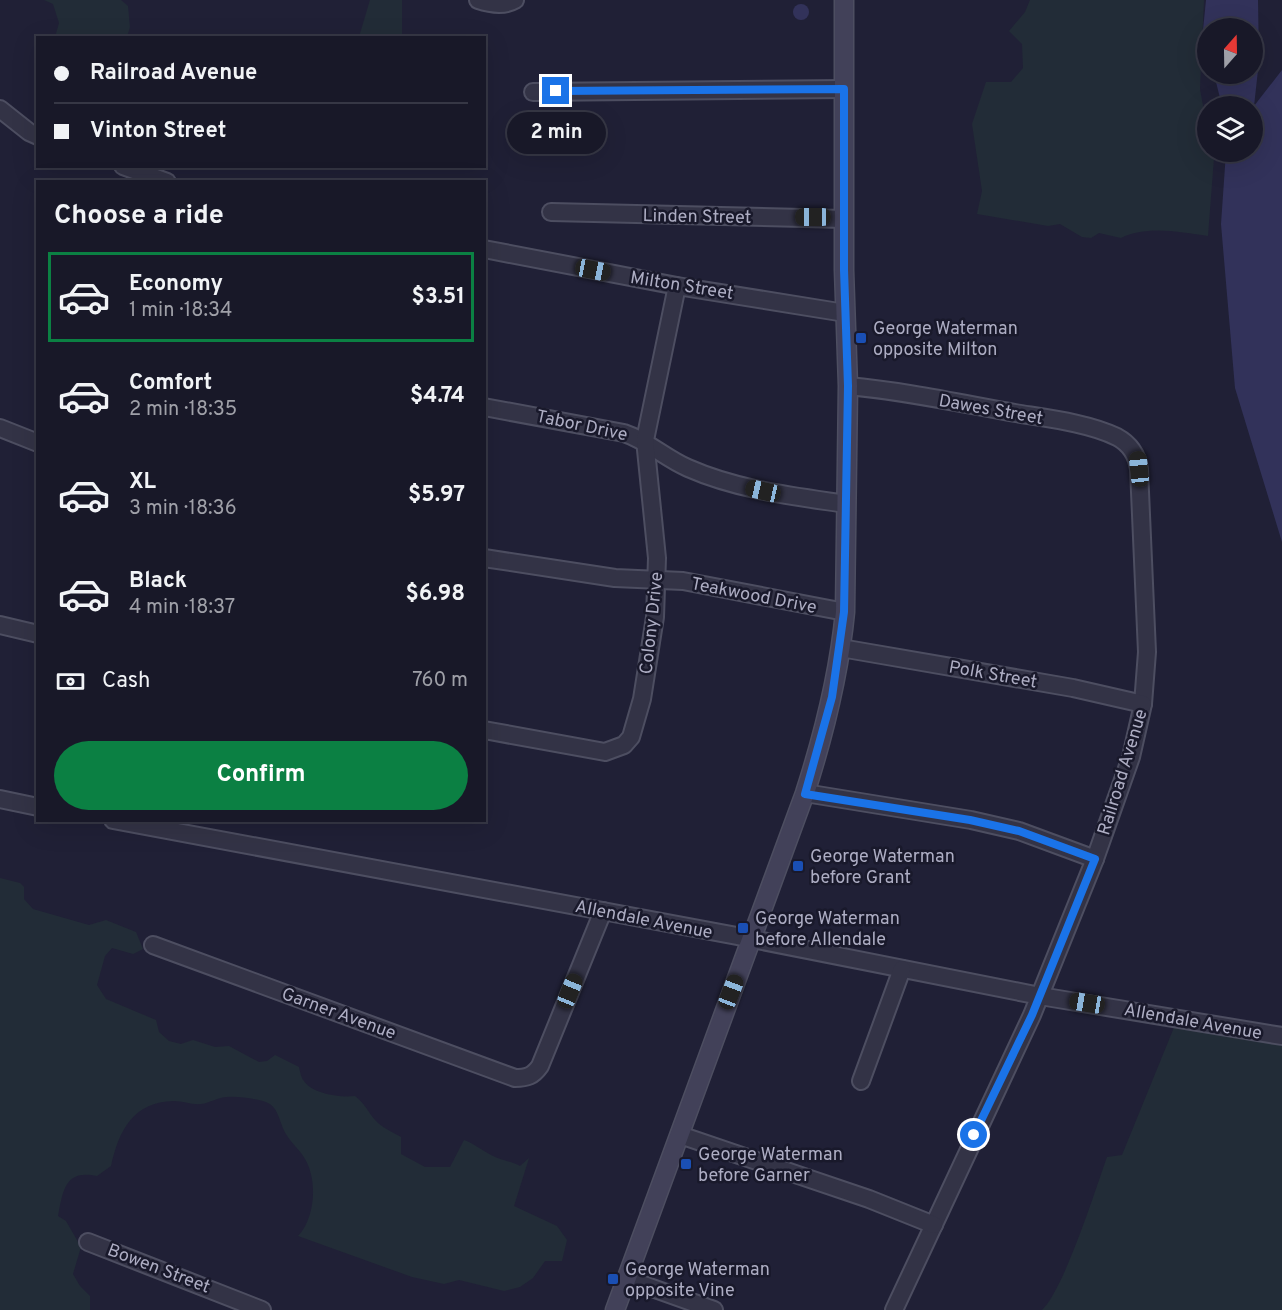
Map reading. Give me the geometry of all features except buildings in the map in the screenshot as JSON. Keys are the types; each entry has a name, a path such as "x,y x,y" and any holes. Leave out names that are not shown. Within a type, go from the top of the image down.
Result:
{"main road":[{"path":"615,1310 805,794 827,718 841,648 844,612 848,386 844,219 844,0"}],"street":[{"path":"478,0 489,3 516,0"},
{"path":"533,92 844,89"},
{"path":"0,109 12,120 36,135"},
{"path":"128,168 162,180"},
{"name":"Linden Street","path":"551,212 844,219"},
{"name":"Milton Street","path":"486,249 677,286 845,313"},
{"name":"Colony Drive","path":"486,730 605,752 624,745 631,737 642,699 655,617 657,581 655,532 645,440 677,286"},
{"name":"Dawes Street","path":"848,386 890,390 1044,418 1106,433 1119,438 1128,447"},
{"name":"Tabor Drive","path":"486,407 614,430 645,440 674,462 727,483 782,495 846,504"},
{"path":"0,429 36,442"},
{"name":"Railroad Avenue","path":"894,1310 1040,996 1095,859 1131,757 1143,704 1147,652 1139,469 1137,457 1128,447"},
{"name":"Teakwood Drive","path":"486,558 657,581 682,581 844,612"},
{"path":"0,625 36,634"},
{"name":"Polk Street","path":"841,648 1073,688 1143,704"},
{"path":"805,794 970,820 1019,831 1095,859"},
{"path":"0,799 36,807"},
{"name":"Allendale Avenue","path":"124,822 751,939 1040,996 1282,1036"},
{"name":"Garner Avenue","path":"153,945 515,1078 525,1078 534,1074 540,1066 603,911"},
{"path":"861,1081 902,969"},
{"path":"680,1135 869,1199 934,1225"},
{"name":"Bowen Street","path":"88,1242 262,1310"},
{"path":"627,1279 714,1310"}],"shaded area":[{"path":"44,0 121,0 128,6 130,27 127,36 55,36 59,23 53,4"},
{"path":"370,0 402,0 402,36 359,36"},
{"path":"1030,0 1204,0 1203,18 1197,18 1197,84 1200,84 1201,96 1197,96 1197,162 1214,162 1208,236 1175,231 1152,231 1121,238 1099,233 1091,238 1082,237 1060,224 1048,226 977,214 982,191 972,124 986,82 1011,82 1023,68 1022,44 1009,31 1025,12"},
{"path":"1206,0 1258,0 1258,18 1204,18"},
{"path":"801,4 809,12 801,20 793,12"},
{"path":"1282,70 1282,542 1235,388 1221,224 1225,162 1263,162 1262,96"},
{"path":"1216,84 1256,84 1255,96 1220,96"},
{"path":"0,878 20,883 24,887 24,899 33,909 89,925 106,920 136,932 143,949 133,954 112,948 105,956 97,985 106,999 156,1020 159,1032 169,1041 181,1044 193,1040 215,1047 229,1046 259,1062 267,1061 275,1055 299,1067 303,1080 314,1089 335,1096 355,1096 378,1123 401,1137 401,1154 425,1167 450,1167 464,1140 494,1157 520,1166 529,1158 514,1206 557,1226 567,1240 562,1261 545,1261 533,1278 520,1287 504,1291 459,1280 444,1284 412,1277 298,1236 311,1210 312,1178 305,1159 286,1134 272,1105 259,1100 237,1097 224,1097 201,1104 174,1101 148,1107 138,1113 130,1120 118,1141 111,1166 97,1176 86,1175 72,1179 64,1190 58,1216 66,1221 81,1247 73,1274 90,1296 90,1310 0,1310"},
{"path":"1175,1025 1282,1045 1282,1310 1042,1310 1051,1299 1069,1261 1107,1157 1122,1155"}],"place":[{"name":"George Waterman opposite Milton","path":"861,338"},
{"name":"George Waterman before Grant","path":"798,866"},
{"name":"George Waterman before Allendale","path":"743,928"},
{"name":"George Waterman before Garner","path":"686,1164"},
{"name":"George Waterman opposite Vine","path":"613,1279"}],"route":[{"path":"556,91 712,88 844,89 844,270 848,386 844,612 841,648 832,697 805,794 970,820 1019,831 1095,859 1032,1015 974,1135"}]}
